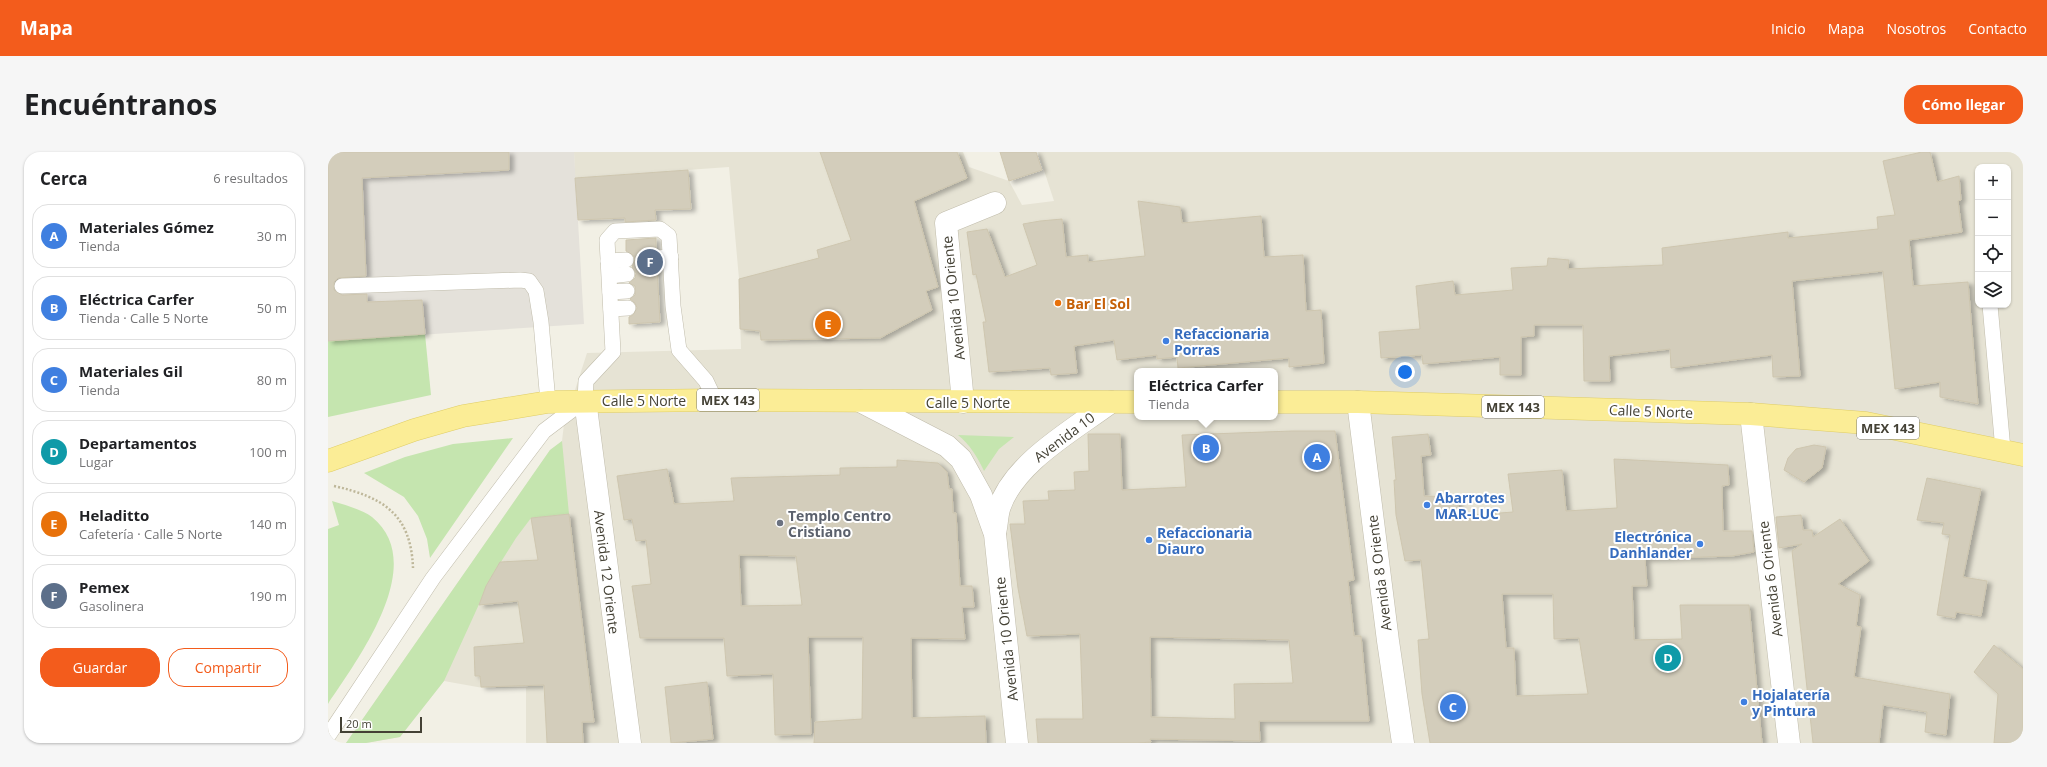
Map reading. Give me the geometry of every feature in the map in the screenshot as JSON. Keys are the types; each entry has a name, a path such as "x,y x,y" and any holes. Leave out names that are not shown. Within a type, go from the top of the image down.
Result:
{"main road":[{"name":"Calle 5 Norte","path":"328,461 414,430 456,418 548,402 585,400 1134,402"},
{"name":"Calle 5 Norte","path":"1278,402 1358,402 1751,414 1866,423 2013,452"}],"street":[{"name":"Avenida 10 Oriente","path":"963,402 946,223 995,203"},
{"name":"Avenida 12 Oriente","path":"585,400 630,743"},
{"path":"860,401 947,446 961,459 981,495 995,534"},
{"name":"Avenida 10","path":"995,534 999,509 1007,490 1025,467 1047,447 1111,402"},
{"name":"Avenida 8 Oriente","path":"1358,402 1387,633 1403,743"},
{"name":"Avenida 6 Oriente","path":"1751,414 1790,743"},
{"name":"Avenida 10 Oriente","path":"995,534 1017,743"}],"lane":[{"path":"328,736 433,578 544,431 585,400 586,381 613,352 607,240 615,231 660,229 669,236 664,257 666,307 679,350 706,381 715,400"},
{"path":"608,260 626,267 610,276"},
{"path":"342,286 520,280 529,281 536,291 541,322 548,402"},
{"path":"610,292 627,291"},
{"path":"611,309 628,308"},
{"path":"1990,308 2013,452"}],"path":[{"path":"328,485 358,491 380,502 395,515 407,532 412,553 413,576"}],"shaded area":[{"path":"328,152 574,152 584,324 328,341"},
{"path":"574,152 963,152 969,167 1009,181 1022,205 1054,201 1038,152 2023,152 2023,743 526,743 526,688 483,688 444,681 400,737 366,743 346,743 550,450 562,441 564,424 587,353 741,349 739,279 729,167 575,178"}],"green space":[{"path":"425,334 431,395 328,417 328,341"},
{"path":"958,435 1014,437 999,449 984,471 973,451"},
{"path":"513,438 430,558 427,539 418,516 404,497 364,473 405,457 453,444"},
{"path":"562,441 569,514 531,518 516,538 491,578 444,681 400,737 366,743 346,743 550,450"},
{"path":"332,501 358,509 372,517 388,537 394,560 391,585 383,612 370,638 328,704 328,529 339,525"}],"building":[{"path":"328,152 509,152 509,170 362,178 366,276 338,278 334,282 334,290 342,295 367,294 367,302 422,300 425,334 328,341"},
{"path":"820,152 957,152 967,178 914,201 938,287 926,291 932,310 880,338 761,340 760,331 740,329 739,279 819,258 817,250 851,240"},
{"path":"1000,152 1036,152 1042,170 1009,181"},
{"path":"1922,152 1930,152 1937,182 1959,176 1961,200 1958,201 1962,232 1909,240 1913,286 1968,282 1978,404 1940,397 1940,382 1895,389 1883,271 1792,281 1800,376 1773,377 1772,355 1671,368 1670,349 1609,356 1610,381 1584,381 1583,325 1534,325 1534,336 1521,337 1521,375 1500,375 1500,357 1423,364 1422,355 1381,358 1379,332 1420,329 1416,286 1453,281 1455,295 1513,290 1511,268 1547,266 1548,258 1569,260 1568,269 1663,265 1662,248 1788,232 1788,238 1878,229 1877,217 1895,215 1883,161"},
{"path":"688,170 691,209 655,210 656,220 625,222 625,218 578,220 575,178"},
{"path":"1138,201 1180,207 1182,223 1261,216 1264,257 1303,255 1306,311 1321,310 1324,363 1289,367 1289,358 1178,368 1177,357 1157,359 1157,355 1117,360 1114,340 1074,346 1077,373 1051,375 1050,368 989,372 983,322 986,322 976,274 973,275 967,232 987,229 1005,277 1037,265 1023,224 1040,221 1062,219 1066,257 1088,255 1088,262 1145,256"},
{"path":"656,238 656,249 652,251 648,258 650,263 657,267 660,322 629,324 629,317 633,315 637,308 635,303 630,299 635,295 635,286 629,283 635,278 636,273 632,267 635,259 633,255 626,251 626,240"},
{"path":"1335,431 1354,580 1348,581 1354,636 1361,636 1369,721 1259,721 1260,741 1150,739 1151,742 1138,743 1038,743 1036,719 1083,719 1080,634 1027,636 1018,588 1010,524 1025,524 1023,501 1049,500 1048,491 1075,490 1074,472 1089,471 1088,434 1120,434 1122,490 1186,487 1182,435","holes":["1150,637 1289,640 1293,683 1234,684 1235,719 1151,717"]},
{"path":"1428,434 1431,455 1421,456 1424,496 1456,497 1460,516 1513,512 1508,474 1562,470 1566,511 1617,508 1614,459 1728,465 1729,485 1722,486 1723,531 1752,531 1754,552 1732,556 1645,559 1647,586 1632,586 1634,640 1682,639 1680,605 1749,605 1762,743 1430,743 1422,694 1418,640 1429,639 1421,560 1405,561 1396,515 1394,480 1396,480 1392,437","holes":["1502,594 1553,594 1554,639 1579,638 1588,694 1516,696 1514,648 1506,648"]},
{"path":"1814,445 1826,447 1822,468 1804,482 1784,470 1788,458 1796,449"},
{"path":"897,460 938,463 947,472 949,489 952,489 953,513 956,513 960,586 972,586 974,607 962,607 965,639 911,638 912,718 985,716 986,743 814,743 815,722 862,719 863,637 808,637 811,734 775,735 773,674 727,676 724,638 640,638 632,586 651,584 646,540 636,541 632,519 624,520 617,476 667,469 674,504 734,501 731,478 840,475 840,468 897,467","holes":["739,555 796,556 802,605 741,606"]},
{"path":"1927,478 1981,489 1963,577 1987,581 1981,616 1956,612 1955,618 1937,615 1950,535 1942,534 1944,523 1917,520"},
{"path":"569,514 594,722 582,722 583,743 547,743 544,685 481,687 480,676 475,676 474,647 524,643 518,601 479,605 486,586 500,562 538,560 531,518"},
{"path":"1801,515 1803,530 1812,530 1813,537 1840,519 1869,561 1838,584 1860,595 1856,626 1861,627 1854,677 1950,694 1946,735 1925,732 1927,712 1883,705 1879,743 1813,743 1792,551 1802,544 1779,548 1776,517"},
{"path":"1994,645 2023,669 2023,743 1994,743 1998,694 1974,672"},
{"path":"707,682 713,739 671,743 665,687"}],"place":[{"name":"Pemex","path":"650,262"},
{"name":"Bar El Sol","path":"1058,303"},
{"name":"Heladitto","path":"828,324"},
{"name":"Refaccionaria Porras","path":"1166,341"},
{"name":"Eléctrica Carfer","path":"1206,448"},
{"name":"Materiales Gómez","path":"1317,457"},
{"name":"Abarrotes MAR-LUC","path":"1427,505"},
{"name":"Templo Centro Cristiano","path":"780,523"},
{"name":"Refaccionaria Diauro","path":"1149,540"},
{"name":"Electrónica Danhlander","path":"1700,544"},
{"name":"Departamentos","path":"1668,658"},
{"name":"Hojalatería y Pintura","path":"1744,702"},
{"name":"Materiales Gil","path":"1453,707"}]}
